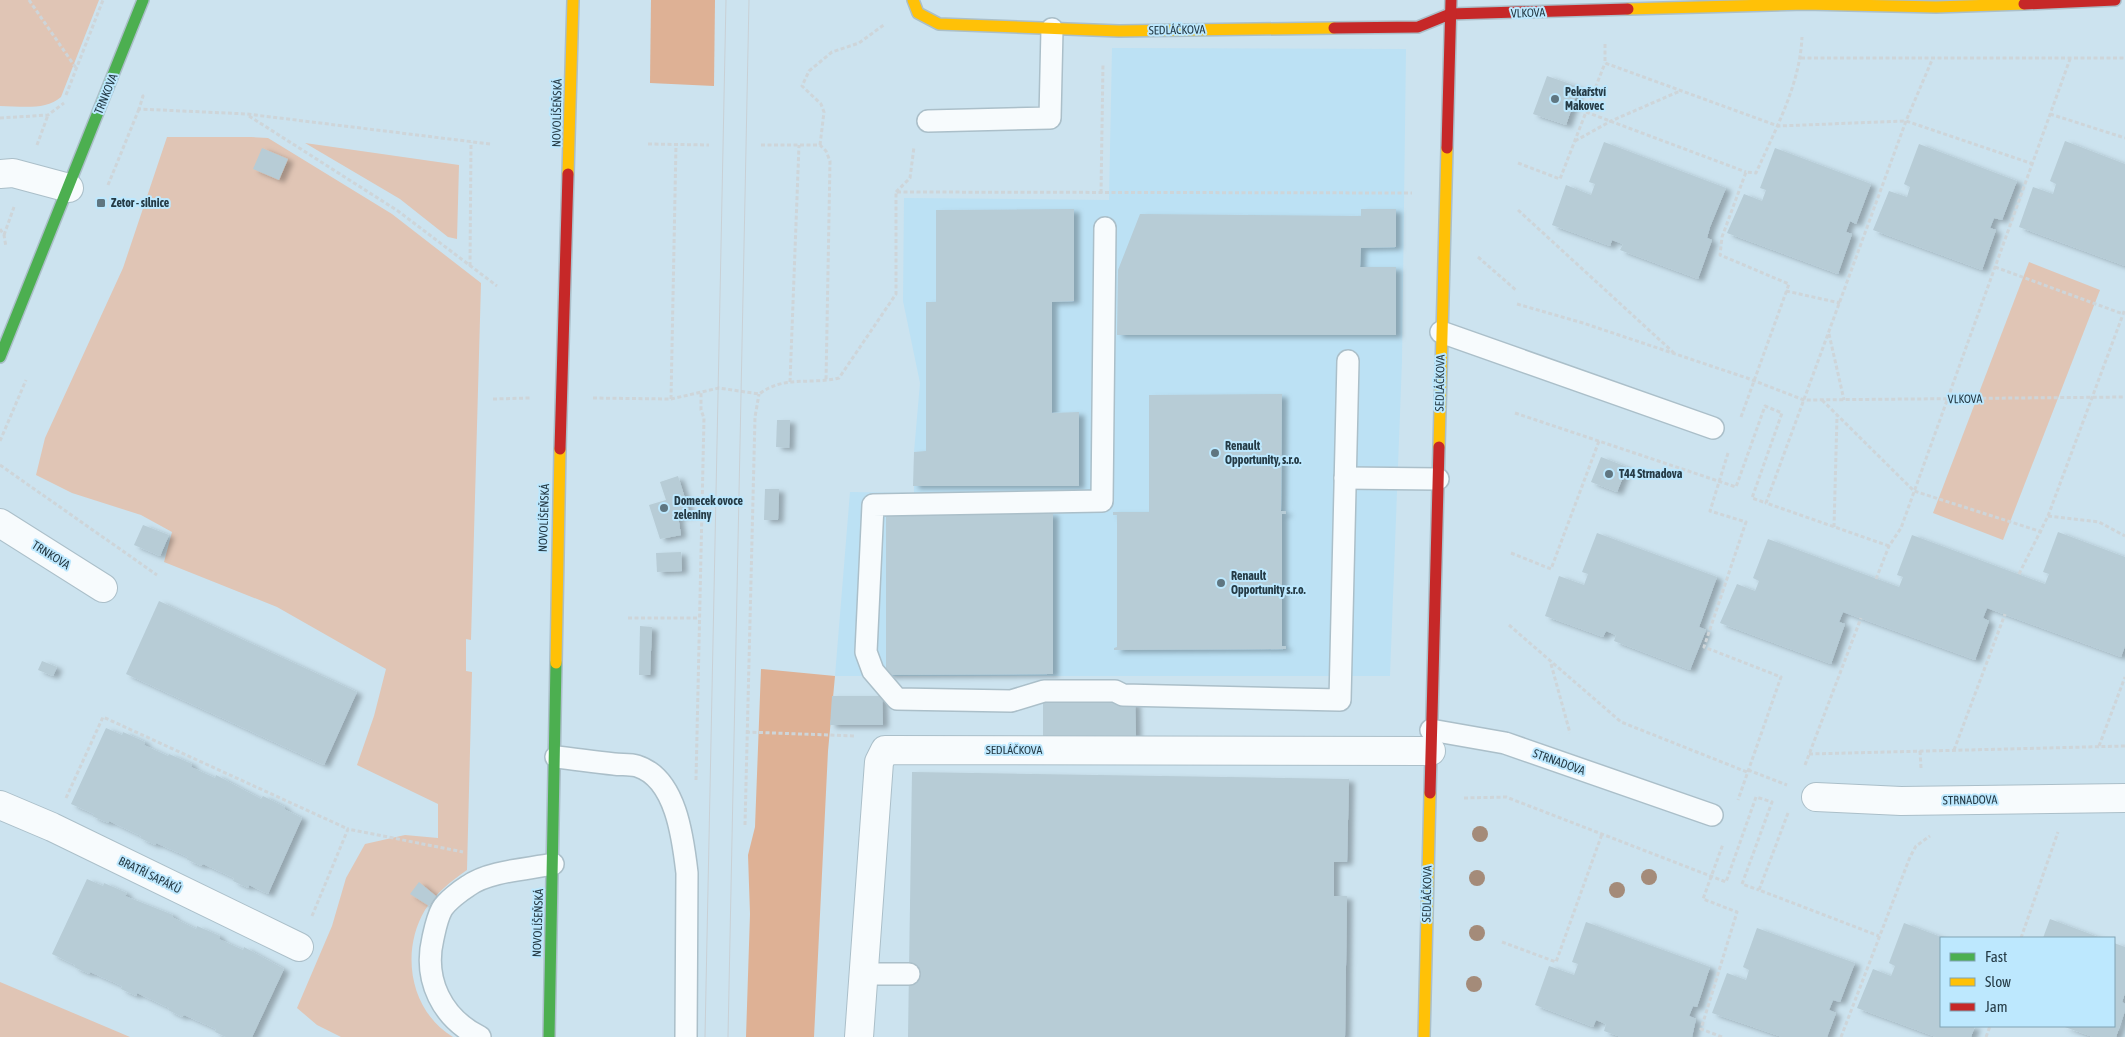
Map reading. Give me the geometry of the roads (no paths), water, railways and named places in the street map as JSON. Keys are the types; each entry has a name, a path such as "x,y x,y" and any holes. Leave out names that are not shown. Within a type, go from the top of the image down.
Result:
{"street":[{"name":"TRNKOVA","path":"0,357 143,0"},
{"name":"NOVOLÍŠEŇSKÁ","path":"549,1037 556,757 557,557 573,0"},
{"name":"SEDLÁČKOVA","path":"1424,1037 1451,0"},
{"name":"VLKOVA","path":"1450,14 1523,14 1591,5 2115,0"},
{"name":"SEDLÁČKOVA","path":"913,2 919,14 939,24 1102,31 1418,27 1450,14"},
{"path":"0,174 13,173 69,188"},
{"name":"TRNKOVA","path":"0,523 103,588"},
{"name":"SEDLÁČKOVA","path":"863,974 879,762 885,750 1431,741"},
{"name":"STRNADOVA","path":"1816,797 1901,801 2125,798"},
{"name":"BRATŘÍ SAPÁKŮ","path":"0,805 300,947"},
{"path":"859,1037 863,974"}],"lane":[{"path":"928,121 1050,118 1052,29"},
{"path":"1105,228 1102,502 873,505 866,652 873,671 897,699 1011,701 1044,691 1114,691 1123,694 1340,700 1348,360"},
{"path":"1441,332 1713,428"},
{"path":"1345,478 1438,479"},
{"name":"STRNADOVA","path":"1431,741 1505,743 1712,815"},
{"path":"556,757 636,766 651,773 659,780 668,794 682,837 687,873 686,1037"},
{"path":"480,1037 466,1030 446,1011 436,995 430,970 430,948 443,909 468,885 486,877 553,864"},
{"path":"863,974 909,974"}],"tram line":[{"path":"705,1037 726,0"},
{"path":"728,1037 749,0"}],"place":[{"name":"Pekařství Makovec","path":"1555,99"},
{"name":"Zetor - silnice","path":"101,203"},
{"name":"Renault Opportunity, s.r.o.","path":"1215,453"},
{"name":"T44 Strnadova","path":"1609,474"},
{"name":"Domecek ovoce zeleniny","path":"664,508"},
{"name":"Renault Opportunity s.r.o.","path":"1221,583"}]}
